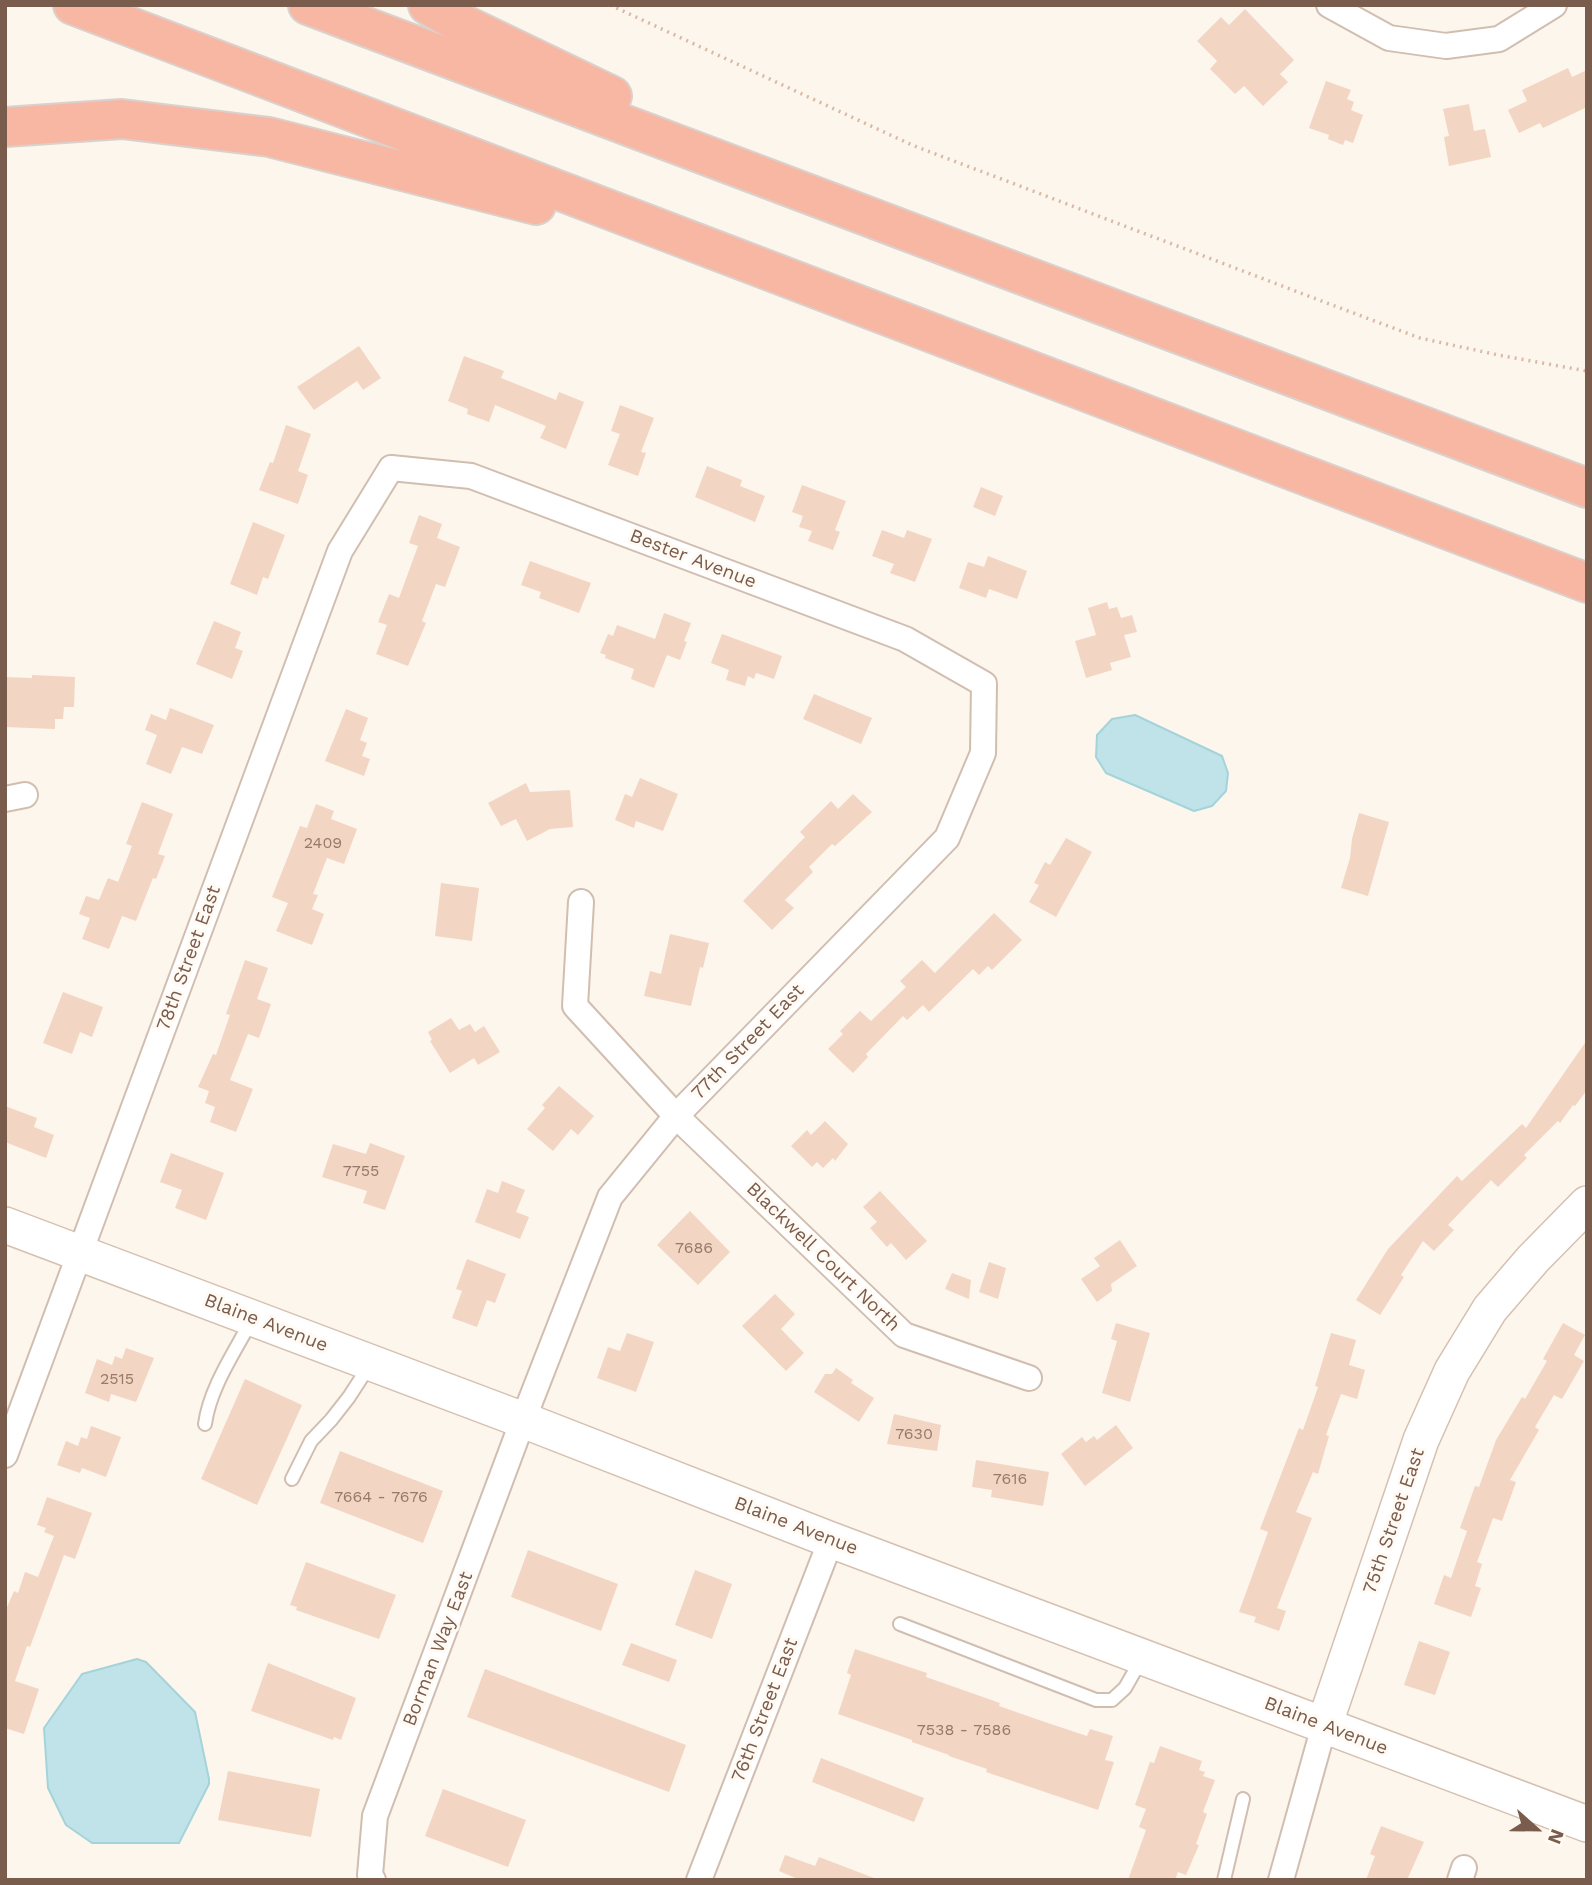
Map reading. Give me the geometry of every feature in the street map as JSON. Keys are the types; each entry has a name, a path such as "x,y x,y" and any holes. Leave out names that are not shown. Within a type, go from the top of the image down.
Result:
{"highway":[{"path":"73,5 1587,583"},
{"path":"308,5 1587,488"},
{"path":"428,5 458,22 835,203"},
{"path":"5,127 122,119 269,137 712,250"}],"street":[{"path":"1329,5 1389,38 1446,46 1499,39 1554,5"},
{"name":"Bester Avenue","path":"391,468 471,476 905,639 984,684"},
{"name":"78th Street East","path":"5,1455 340,551 391,468"},
{"name":"77th Street East","path":"523,1420 610,1197 676,1115 947,838 983,753 984,684"},
{"name":"Blackwell Court North","path":"582,902 575,1006 676,1115 904,1335 1029,1378"},
{"name":"75th Street East","path":"1281,1880 1324,1726 1421,1440 1452,1371 1490,1309 1533,1259 1587,1204"},
{"name":"Blaine Avenue","path":"5,1225 523,1420 831,1540 1587,1824"},
{"name":"Borman Way East","path":"373,1880 370,1875 375,1816 523,1420"},
{"name":"76th Street East","path":"699,1880 831,1540"}],"lane":[{"path":"205,1424 213,1393 253,1318"},
{"path":"292,1479 311,1441 349,1397 371,1363"},
{"path":"900,1624 1096,1700 1112,1700 1125,1688 1143,1657"},
{"path":"1224,1880 1244,1799"}],"path":[{"path":"610,5 912,145 1420,338 1587,371"}],"water":[{"path":"1135,715 1222,756 1228,773 1226,791 1212,806 1194,811 1106,773 1096,757 1097,735 1112,719"},
{"path":"137,1659 146,1662 195,1712 209,1784 179,1843 92,1843 66,1825 48,1788 44,1728 82,1674"}],"building":[{"path":"1245,9 1294,60 1280,74 1288,82 1263,106 1244,86 1235,94 1210,69 1217,61 1197,41 1221,17 1229,25"},
{"path":"1568,68 1572,77 1587,70 1587,107 1543,128 1540,123 1519,133 1508,110 1527,101 1522,90"},
{"path":"1326,81 1351,90 1347,99 1354,102 1351,110 1363,115 1353,143 1345,140 1343,145 1328,139 1329,135 1309,128"},
{"path":"1469,104 1474,131 1485,129 1491,157 1449,166 1444,137 1449,136 1443,109"},
{"path":"359,346 381,378 363,390 357,381 314,410 297,387"},
{"path":"464,356 504,371 501,378 556,400 559,392 584,402 566,449 540,438 546,426 495,405 489,422 467,414 468,409 448,401"},
{"path":"620,405 654,418 641,452 646,453 638,476 608,465 620,434 611,431"},
{"path":"286,425 311,434 298,471 308,475 298,504 259,490 270,462 273,463"},
{"path":"707,466 742,480 740,486 765,496 755,522 695,497"},
{"path":"802,485 846,501 835,530 840,532 833,550 808,541 812,531 799,527 803,516 792,512"},
{"path":"981,487 1003,496 995,516 973,507"},
{"path":"419,515 442,524 437,538 460,547 445,587 436,584 422,621 426,623 408,666 376,654 387,625 378,622 389,594 399,598 418,546 409,543"},
{"path":"253,522 285,535 268,579 263,577 257,595 230,584"},
{"path":"882,530 904,538 907,530 932,539 915,582 890,573 894,564 872,556"},
{"path":"988,556 1027,571 1017,599 989,589 986,598 959,588 968,562 984,567"},
{"path":"530,561 591,583 579,613 539,598 541,592 521,585"},
{"path":"1107,602 1109,609 1117,607 1121,618 1132,615 1137,632 1124,635 1131,657 1110,663 1112,670 1086,678 1075,641 1096,635 1088,608"},
{"path":"664,613 691,623 680,660 667,655 654,688 631,679 634,669 605,658 606,655 600,653 608,634 613,636 617,625 655,639"},
{"path":"214,621 241,632 235,648 243,651 232,679 196,664"},
{"path":"722,634 782,656 774,679 756,673 754,679 748,676 745,686 726,680 729,670 711,663"},
{"path":"32,675 75,677 74,707 64,707 63,719 55,719 55,729 5,727 5,677 32,678"},
{"path":"814,694 872,718 861,744 803,719"},
{"path":"170,708 214,725 202,754 182,747 171,774 146,764 157,735 145,730 151,714 166,720"},
{"path":"346,709 368,718 360,740 367,743 362,756 370,759 364,776 325,761"},
{"path":"640,778 678,794 663,831 636,821 634,828 615,820 625,794 632,797"},
{"path":"526,783 530,792 570,790 573,827 550,829 527,841 516,819 501,826 488,803"},
{"path":"853,794 872,812 835,846 832,844 809,867 813,872 785,900 794,908 772,930 743,901 805,837 800,832 831,801 838,809"},
{"path":"142,802 173,814 158,854 165,856 136,921 122,916 109,949 82,939 90,918 79,914 86,896 99,900 108,878 118,882 132,846 126,844"},
{"path":"316,804 334,811 331,819 357,829 344,864 327,858 313,894 318,895 312,909 324,914 312,945 276,931 288,903 272,897 300,826 307,828"},
{"path":"1359,813 1389,822 1368,896 1341,888"},
{"path":"1066,838 1092,852 1056,917 1029,902 1039,885 1034,883 1045,862 1050,865"},
{"path":"441,883 479,888 472,941 435,936"},
{"path":"994,913 1022,940 992,970 988,966 979,975 973,969 929,1012 923,1005 907,1020 903,1016 866,1054 868,1057 853,1073 828,1049 843,1034 840,1031 860,1011 871,1021 906,987 900,981 922,960 935,973"},
{"path":"670,934 709,943 691,1006 644,996 650,971 661,974"},
{"path":"245,960 268,968 257,999 271,1004 259,1038 248,1034 230,1080 253,1089 236,1132 210,1122 215,1107 205,1103 209,1091 198,1087 213,1054 216,1055 230,1015 226,1014"},
{"path":"63,992 103,1007 92,1037 80,1032 72,1054 43,1043"},
{"path":"451,1018 459,1030 470,1024 475,1032 484,1026 500,1052 478,1065 474,1058 450,1073 430,1041 432,1040 428,1032"},
{"path":"1587,1040 1587,1090 1560,1123 1558,1121 1524,1155 1527,1158 1498,1187 1491,1180 1448,1225 1454,1230 1434,1251 1423,1241 1380,1315 1356,1300 1388,1249 1457,1176 1462,1181 1522,1124 1526,1128"},
{"path":"559,1086 594,1116 578,1135 571,1129 553,1151 527,1129 545,1108 542,1105"},
{"path":"5,1106 37,1118 34,1127 54,1135 46,1158 5,1142"},
{"path":"825,1121 848,1144 835,1161 833,1158 823,1168 817,1162 812,1167 791,1146 807,1130 811,1135"},
{"path":"370,1143 405,1156 385,1210 363,1203 367,1191 322,1177 333,1144 366,1154"},
{"path":"171,1153 224,1173 206,1220 175,1208 182,1190 160,1182"},
{"path":"502,1181 525,1190 516,1212 529,1217 520,1239 475,1222 487,1189 498,1193"},
{"path":"880,1191 927,1241 906,1260 891,1243 887,1247 870,1228 877,1222 863,1207"},
{"path":"690,1211 730,1252 698,1285 657,1245"},
{"path":"1120,1240 1137,1266 1111,1284 1112,1291 1097,1302 1081,1279 1100,1266 1094,1258"},
{"path":"467,1259 506,1274 495,1303 487,1300 477,1327 452,1318 462,1291 456,1289"},
{"path":"989,1262 1006,1268 998,1299 979,1292"},
{"path":"952,1273 971,1280 969,1299 945,1289"},
{"path":"775,1294 795,1314 781,1329 804,1353 786,1371 742,1326"},
{"path":"1116,1323 1150,1333 1130,1402 1102,1393 1117,1341 1111,1339"},
{"path":"1563,1323 1585,1335 1574,1355 1584,1361 1562,1399 1554,1395 1535,1427 1539,1430 1510,1480 1516,1482 1502,1521 1493,1518 1477,1562 1482,1564 1475,1586 1481,1588 1471,1617 1434,1604 1444,1575 1451,1578 1467,1531 1460,1528 1496,1440 1522,1397 1525,1399 1547,1361 1543,1359"},
{"path":"627,1333 654,1342 636,1392 597,1378 608,1347 620,1351"},
{"path":"1331,1333 1356,1340 1349,1365 1365,1370 1357,1399 1341,1394 1326,1435 1329,1436 1318,1474 1313,1472 1296,1512 1312,1518 1277,1608 1286,1611 1279,1631 1254,1622 1256,1617 1239,1612 1268,1532 1260,1529 1299,1428 1303,1430 1318,1387 1315,1386"},
{"path":"126,1348 154,1358 136,1402 111,1394 109,1402 85,1393 97,1359 112,1365 115,1356 122,1359"},
{"path":"836,1368 853,1380 851,1383 874,1398 859,1422 814,1392 825,1374 832,1374"},
{"path":"245,1379 302,1405 257,1505 201,1479"},
{"path":"894,1414 941,1425 937,1451 887,1444"},
{"path":"1116,1425 1133,1448 1085,1486 1061,1454 1082,1437 1086,1442 1094,1436 1097,1440"},
{"path":"91,1426 121,1437 106,1477 82,1468 80,1473 57,1465 66,1441 78,1446 81,1437 87,1439"},
{"path":"340,1451 443,1491 423,1543 320,1503"},
{"path":"976,1460 1049,1472 1043,1506 991,1497 992,1490 972,1487"},
{"path":"47,1497 92,1513 75,1559 64,1555 15,1681 39,1689 24,1734 5,1728 5,1612 14,1591 18,1593 25,1572 38,1577 54,1536 44,1532 46,1528 37,1525"},
{"path":"528,1550 618,1584 601,1631 511,1597"},
{"path":"306,1562 396,1595 379,1639 296,1610 297,1607 290,1605"},
{"path":"695,1570 732,1584 712,1639 675,1625"},
{"path":"1419,1641 1450,1652 1435,1695 1404,1685"},
{"path":"631,1643 677,1660 669,1682 622,1665"},
{"path":"855,1649 927,1673 926,1677 1000,1703 999,1706 1036,1719 1087,1736 1090,1729 1113,1736 1105,1760 1114,1762 1098,1810 986,1772 987,1769 838,1714 851,1675 847,1673"},
{"path":"268,1663 356,1698 341,1740 334,1737 333,1740 251,1711"},
{"path":"485,1669 686,1745 669,1792 467,1717"},
{"path":"1160,1746 1202,1761 1199,1770 1205,1772 1203,1776 1215,1780 1203,1812 1207,1814 1196,1844 1199,1845 1186,1875 1178,1872 1175,1880 1128,1880 1146,1830 1139,1827 1146,1809 1135,1805 1150,1762 1154,1763"},
{"path":"821,1758 924,1798 914,1822 812,1782"},
{"path":"228,1771 320,1789 311,1837 218,1820"},
{"path":"443,1789 526,1820 508,1867 425,1836"},
{"path":"1381,1826 1424,1842 1407,1880 1366,1880 1375,1856 1370,1854"},
{"path":"785,1855 815,1866 819,1857 874,1878 800,1880 779,1871"}]}
